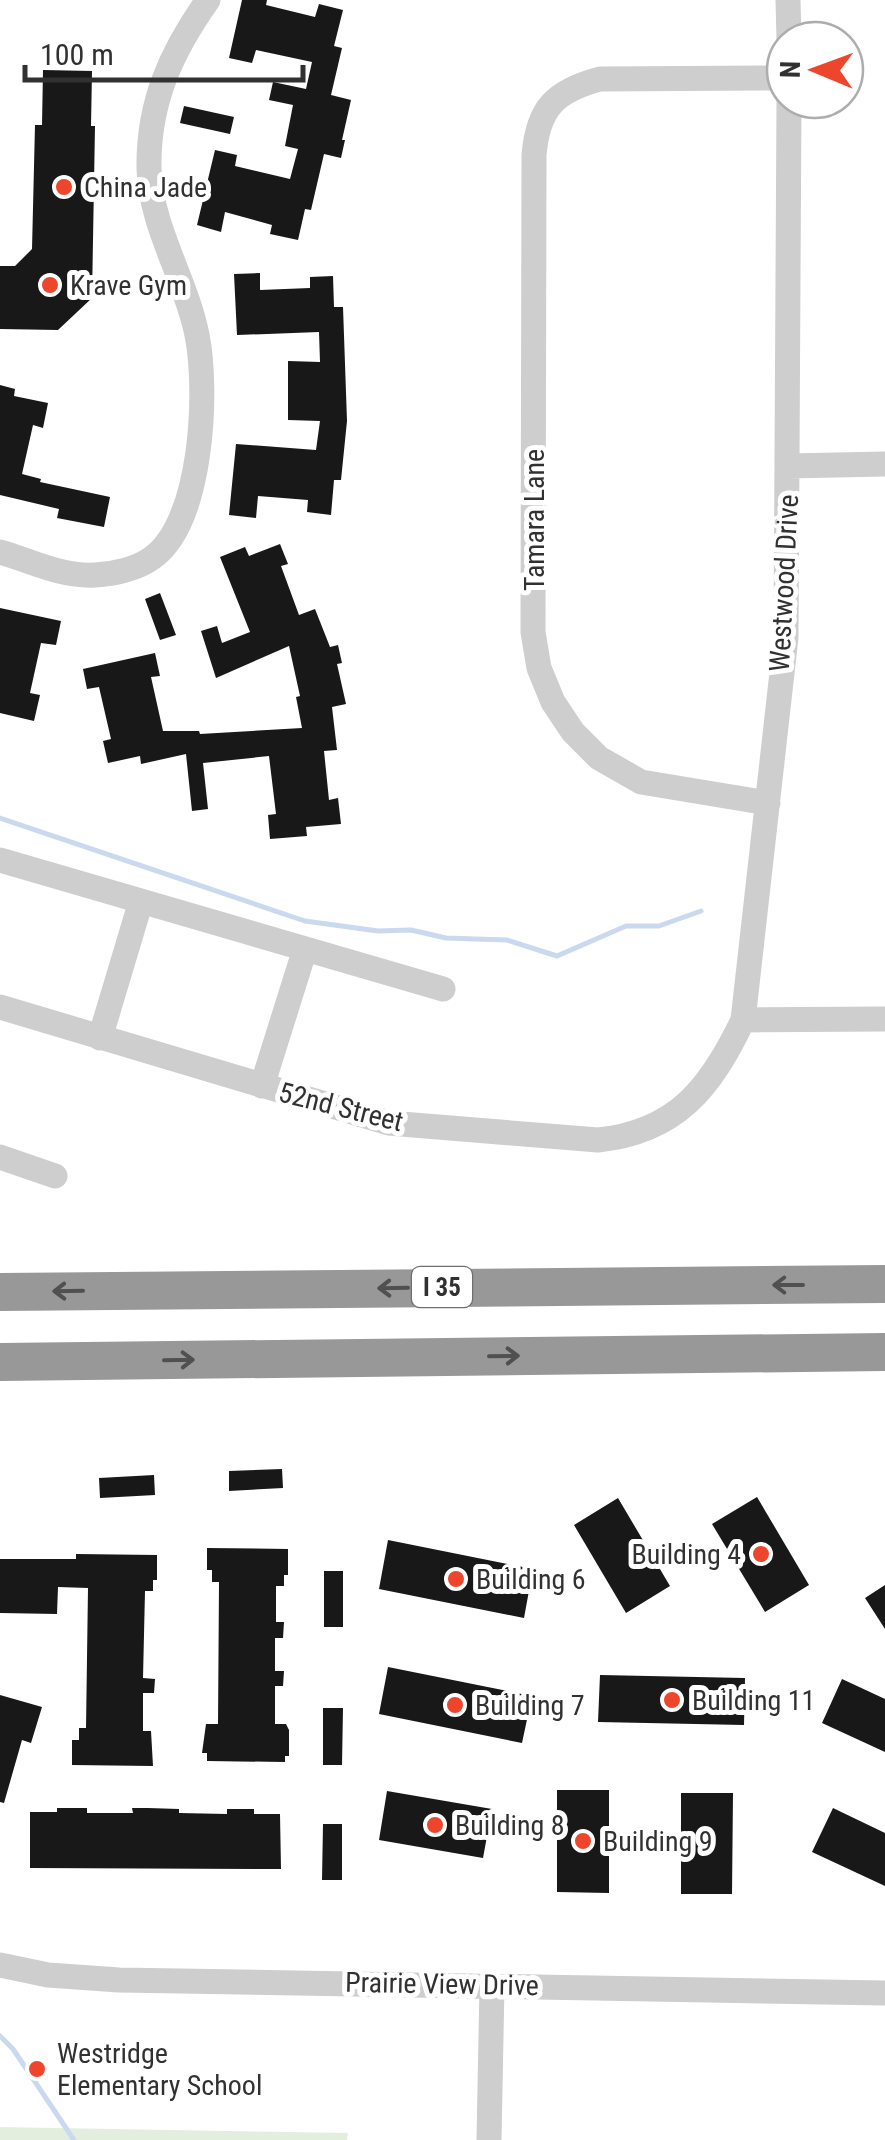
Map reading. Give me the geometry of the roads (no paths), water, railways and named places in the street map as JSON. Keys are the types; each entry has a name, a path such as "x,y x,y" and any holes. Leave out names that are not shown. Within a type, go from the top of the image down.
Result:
{"highway":[{"name":"I 35","path":"0,1292 885,1284"},
{"path":"0,1362 885,1352"}],"street":[{"path":"0,552 72,575 118,572 156,556 189,498 197,462 203,391 197,334 161,226 149,172 156,97 186,32 208,0"},
{"name":"Tamara Lane","path":"765,78 600,79 572,86 550,104 536,129 533,632 540,668 562,718 599,758 642,782 768,803"},
{"name":"Westwood Drive","path":"724,1060 743,1020 786,637 788,120"},
{"path":"788,466 885,464"},
{"path":"0,860 444,989"},
{"path":"100,1038 141,901"},
{"path":"262,1086 305,949"},
{"name":"52nd Street","path":"0,1007 389,1123 598,1140 619,1138 668,1117 692,1100 724,1060"},
{"path":"743,1020 885,1019"},
{"path":"0,1158 55,1176"},
{"name":"Prairie View Drive","path":"0,1965 96,1979 885,1993"},
{"path":"489,2140 492,1986"}],"waterway":[{"path":"0,818 305,921 378,931 411,930 446,938 507,940 557,956 626,926 659,926 701,911"},
{"path":"0,2036 13,2049 74,2140"}],"place":[{"name":"China Jade","path":"64,187"},
{"name":"Krave Gym","path":"50,285"},
{"name":"Building 4","path":"761,1554"},
{"name":"Building 6","path":"456,1579"},
{"name":"Building 11","path":"672,1700"},
{"name":"Building 7","path":"455,1705"},
{"name":"Building 8","path":"435,1825"},
{"name":"Building 9","path":"583,1841"},
{"name":"Westridge Elementary School","path":"37,2069"}]}
